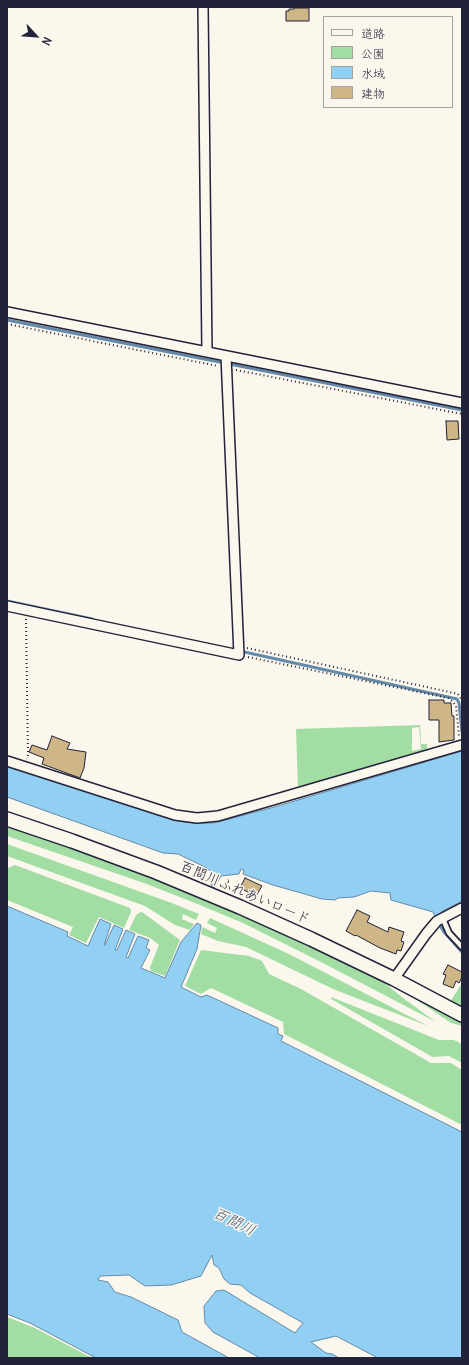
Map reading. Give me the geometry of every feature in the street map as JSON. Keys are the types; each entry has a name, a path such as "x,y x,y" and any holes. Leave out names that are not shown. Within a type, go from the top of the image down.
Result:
{"street":[{"path":"203,7 207,352"},
{"path":"7,312 207,352 226,363 462,403"},
{"path":"7,606 239,651 226,363"},
{"path":"7,761 176,815 198,818 218,816 461,745"},
{"name":"百間川ふれあいロード","path":"7,820 72,841 156,872 240,907 394,979 462,1015"},
{"path":"394,979 426,934 438,922 462,908"}],"lane":[{"path":"443,919 449,933 462,948"}],"path":[{"path":"7,324 226,363 462,414"},
{"path":"25,767 28,755 26,610"},
{"path":"239,651 454,693 458,694 462,700"},
{"path":"239,651 448,698 456,706 461,745"}],"green space":[{"path":"420,725 421,744 427,744 427,749 298,788 296,729","holes":["419,727 421,749 412,751 412,728"]},
{"path":"7,826 110,861 242,915 381,980 436,1022 243,923 144,883 7,836"},
{"path":"7,844 199,914 196,920 183,914 182,919 194,924 190,930 175,925 145,906 7,856"},
{"path":"15,865 130,908 131,912 124,928 99,917 86,943 69,935 73,927 7,900 7,870"},
{"path":"142,912 180,940 165,976 151,971 150,967 159,945 150,938 129,930 136,915"},
{"path":"210,918 289,954 428,1026 333,989 246,947 218,941 201,934 202,927 215,933 217,928 207,923"},
{"path":"201,950 249,956 262,961 269,974 301,989 431,1063 451,1063 462,1070 462,1125 284,1034 283,1022 211,988 201,994 185,986"},
{"path":"462,983 462,1009 450,1002"},
{"path":"405,992 462,1022 462,1026 451,1023"},
{"path":"331,997 439,1040 454,1040 462,1044 462,1063 449,1056 432,1057 331,999"},
{"path":"7,1317 35,1328 92,1358 7,1358"}],"water":[{"path":"462,751 462,901 441,912 440,915 435,917 433,912 391,900 390,893 371,891 354,897 338,898 335,900 322,899 273,885 243,874 244,870 241,869 239,874 221,876 214,888 211,885 215,875 207,868 178,854 163,853 7,797 7,764 178,821 214,823 278,806"},
{"name":"百間川","path":"7,906 68,932 67,936 88,946 100,919 111,924 104,945 114,925 123,929 115,950 117,950 126,930 135,934 126,957 128,958 138,936 149,940 146,948 150,950 141,968 165,978 181,942 197,923 201,925 197,949 181,987 201,997 207,995 278,1028 278,1034 283,1036 281,1041 462,1132 462,1358 378,1358 336,1336 311,1342 326,1353 332,1354 339,1358 260,1358 213,1332 205,1323 204,1306 216,1291 224,1290 295,1333 303,1323 250,1293 241,1285 230,1284 224,1279 219,1268 214,1265 212,1255 201,1276 171,1285 145,1286 129,1275 100,1276 98,1280 108,1282 115,1292 131,1297 178,1320 182,1332 229,1358 96,1358 30,1323 7,1314"}],"building":[{"path":"294,8 309,8 309,21 286,21 286,11"},
{"path":"446,421 458,421 459,439 447,440"},
{"path":"429,700 444,700 444,703 451,703 452,716 454,716 454,740 439,742 439,720 429,720"},
{"path":"52,736 70,743 67,749 86,752 84,768 80,778 42,764 44,758 29,752 32,745 47,750"},
{"path":"245,878 262,886 256,896 240,888"},
{"path":"357,910 370,916 367,922 388,932 389,927 404,932 401,941 404,942 401,951 397,950 396,954 380,948 346,931"},
{"path":"448,965 462,972 462,977 459,983 456,981 453,988 443,984 446,975 443,974"}],"waterway":[{"path":"7,320 462,410"},
{"path":"7,601 92,619"},
{"path":"240,651 457,699 459,703 462,732"},
{"path":"441,927 462,952"}]}
